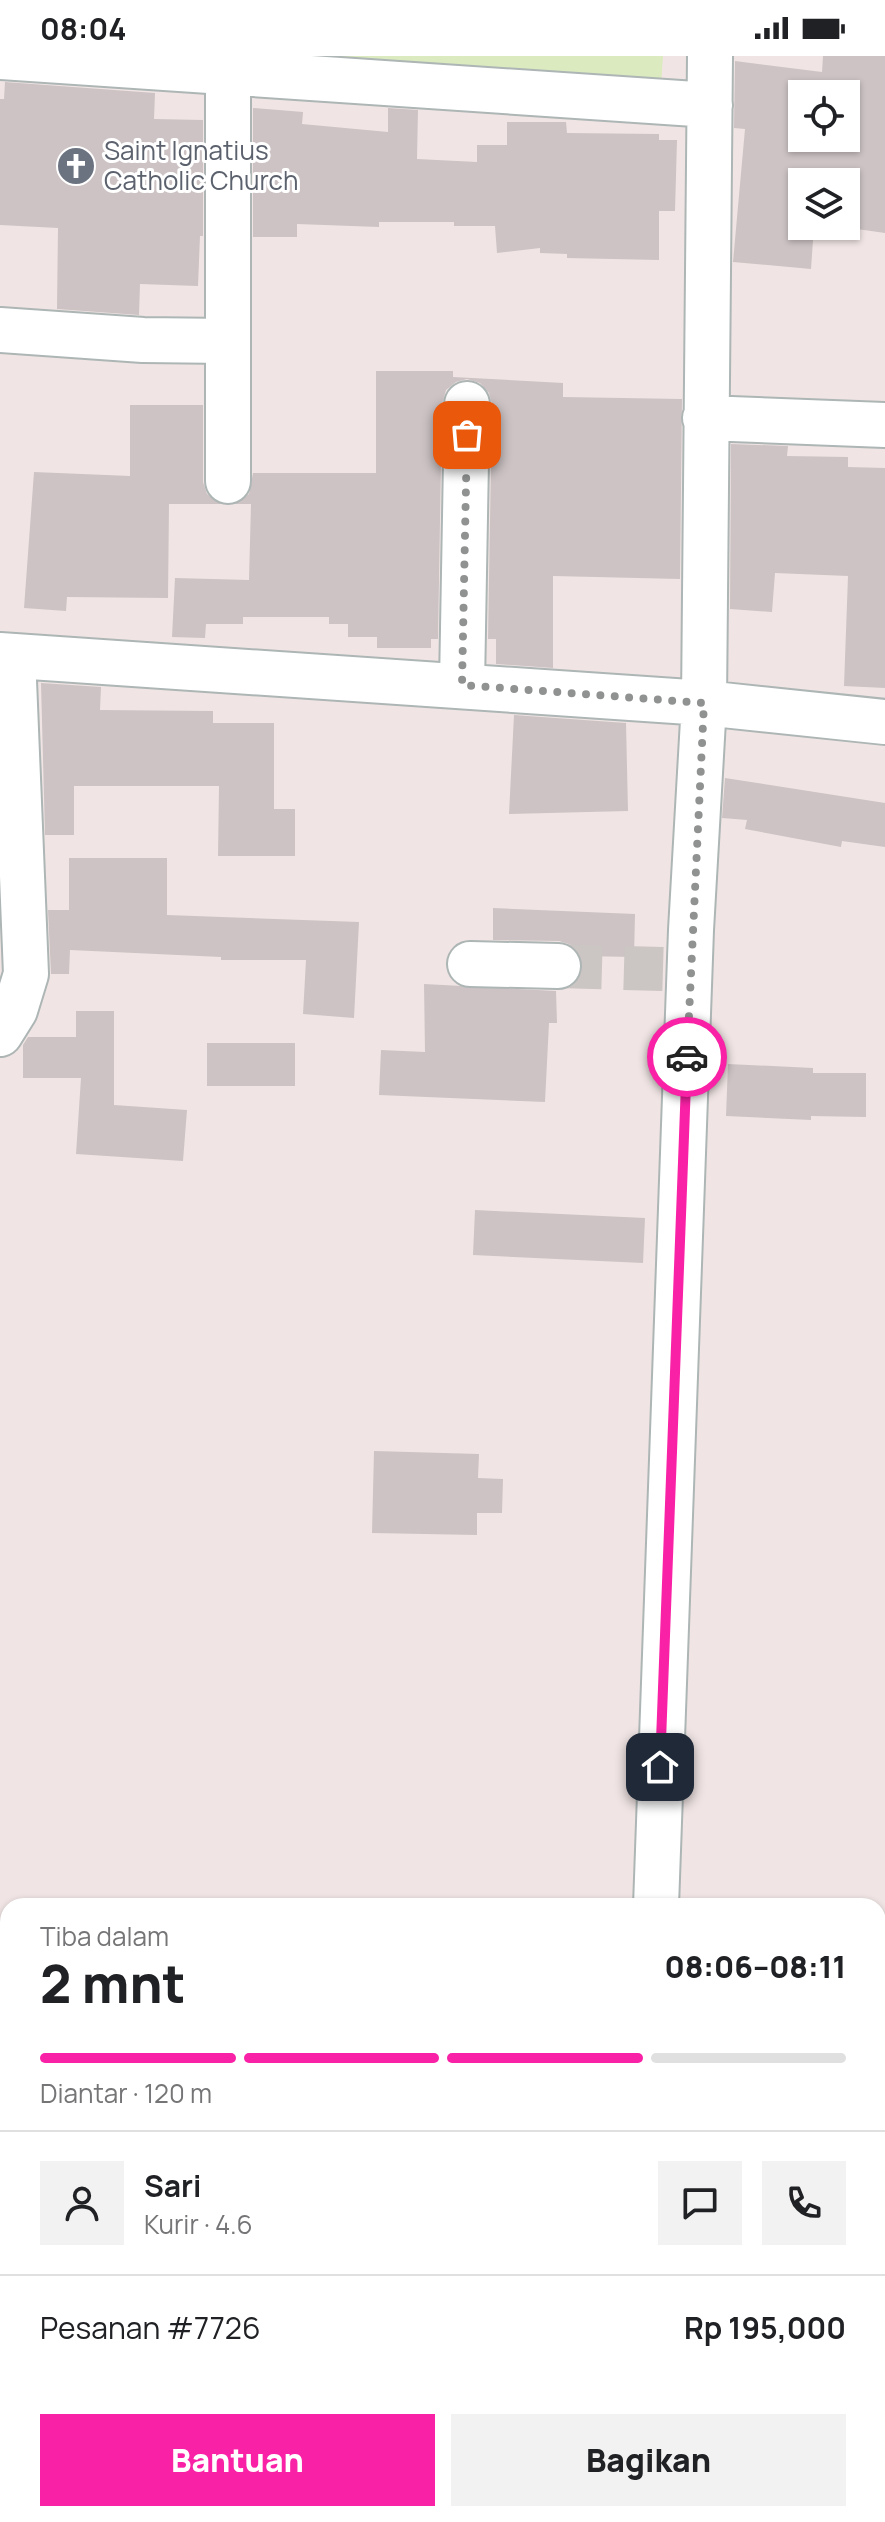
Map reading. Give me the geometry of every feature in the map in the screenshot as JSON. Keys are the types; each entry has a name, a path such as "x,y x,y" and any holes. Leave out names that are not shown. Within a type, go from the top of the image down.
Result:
{"street":[{"path":"656,1898 676,970 704,703 710,56"},
{"path":"0,57 710,105"},
{"path":"228,72 228,481"},
{"path":"0,330 143,340 228,341"},
{"path":"462,685 467,404"},
{"path":"705,418 885,425"},
{"path":"0,1034 15,1010 26,974 6,656 704,703 885,722"},
{"path":"470,964 558,966"}],"green space":[{"path":"222,56 663,56 661,86"}],"building":[{"path":"823,56 885,56 885,233 860,229 860,168 788,168 788,240 813,240 811,269 733,262 745,129 734,128 735,61 822,72"},
{"path":"5,82 155,93 154,119 203,120 203,236 200,236 198,286 140,284 139,315 57,309 58,228 0,225 0,99 4,99"},
{"path":"253,108 303,112 302,124 388,132 388,108 418,110 417,159 477,162 477,145 507,145 507,122 566,122 567,133 659,134 659,140 677,140 675,211 659,211 659,260 567,258 567,254 540,253 540,248 497,253 495,226 454,226 454,222 379,222 379,227 297,224 297,237 253,237"},
{"path":"376,371 453,371 453,377 563,383 563,397 682,399 680,579 553,576 553,668 496,664 496,639 488,639 492,404 489,393 480,383 467,379 456,382 446,390 442,404 438,639 431,639 431,648 377,648 377,637 348,637 348,624 329,624 329,617 243,617 243,624 206,624 205,638 172,637 175,578 249,580 251,504 234,504 249,494 253,473 376,473"},
{"path":"130,405 203,405 203,482 207,494 222,504 169,504 168,598 67,597 66,611 24,608 34,472 130,476"},
{"path":"731,444 788,446 787,456 848,457 848,467 885,468 885,688 844,686 848,576 775,573 772,612 730,609"},
{"path":"41,683 101,687 100,710 213,711 213,723 274,723 274,809 295,809 295,856 218,856 219,786 74,786 74,835 45,835"},
{"path":"514,715 626,723 628,811 509,814"},
{"path":"725,778 885,803 885,847 842,841 841,847 745,829 747,820 722,818"},
{"path":"69,858 167,858 167,915 359,922 354,1018 303,1014 306,960 221,960 221,957 70,950 69,974 51,974 48,910 69,910"},
{"path":"493,908 635,914 634,957 581,956 572,945 559,941 493,940"},
{"path":"424,984 556,991 557,1023 549,1023 545,1102 379,1095 381,1050 425,1052"},
{"path":"76,1011 114,1011 114,1105 187,1110 183,1161 76,1154 81,1078 23,1078 23,1045 28,1037 76,1037"},
{"path":"207,1043 295,1043 295,1086 207,1086"},
{"path":"728,1064 813,1068 813,1073 866,1073 866,1117 811,1116 811,1120 726,1116"},
{"path":"475,1210 645,1218 643,1263 473,1255"},
{"path":"374,1451 479,1454 478,1478 503,1479 502,1513 477,1513 477,1535 372,1533"}],"tunnel":[{"path":"558,966 663,969"}],"way so far":[{"path":"467,435 462,685 704,703 687,1057"}],"place":[{"name":"Saint Ignatius Catholic Church","path":"76,166"}],"route":[{"path":"660,1767 666,1544 681,1268 687,1057"}]}
